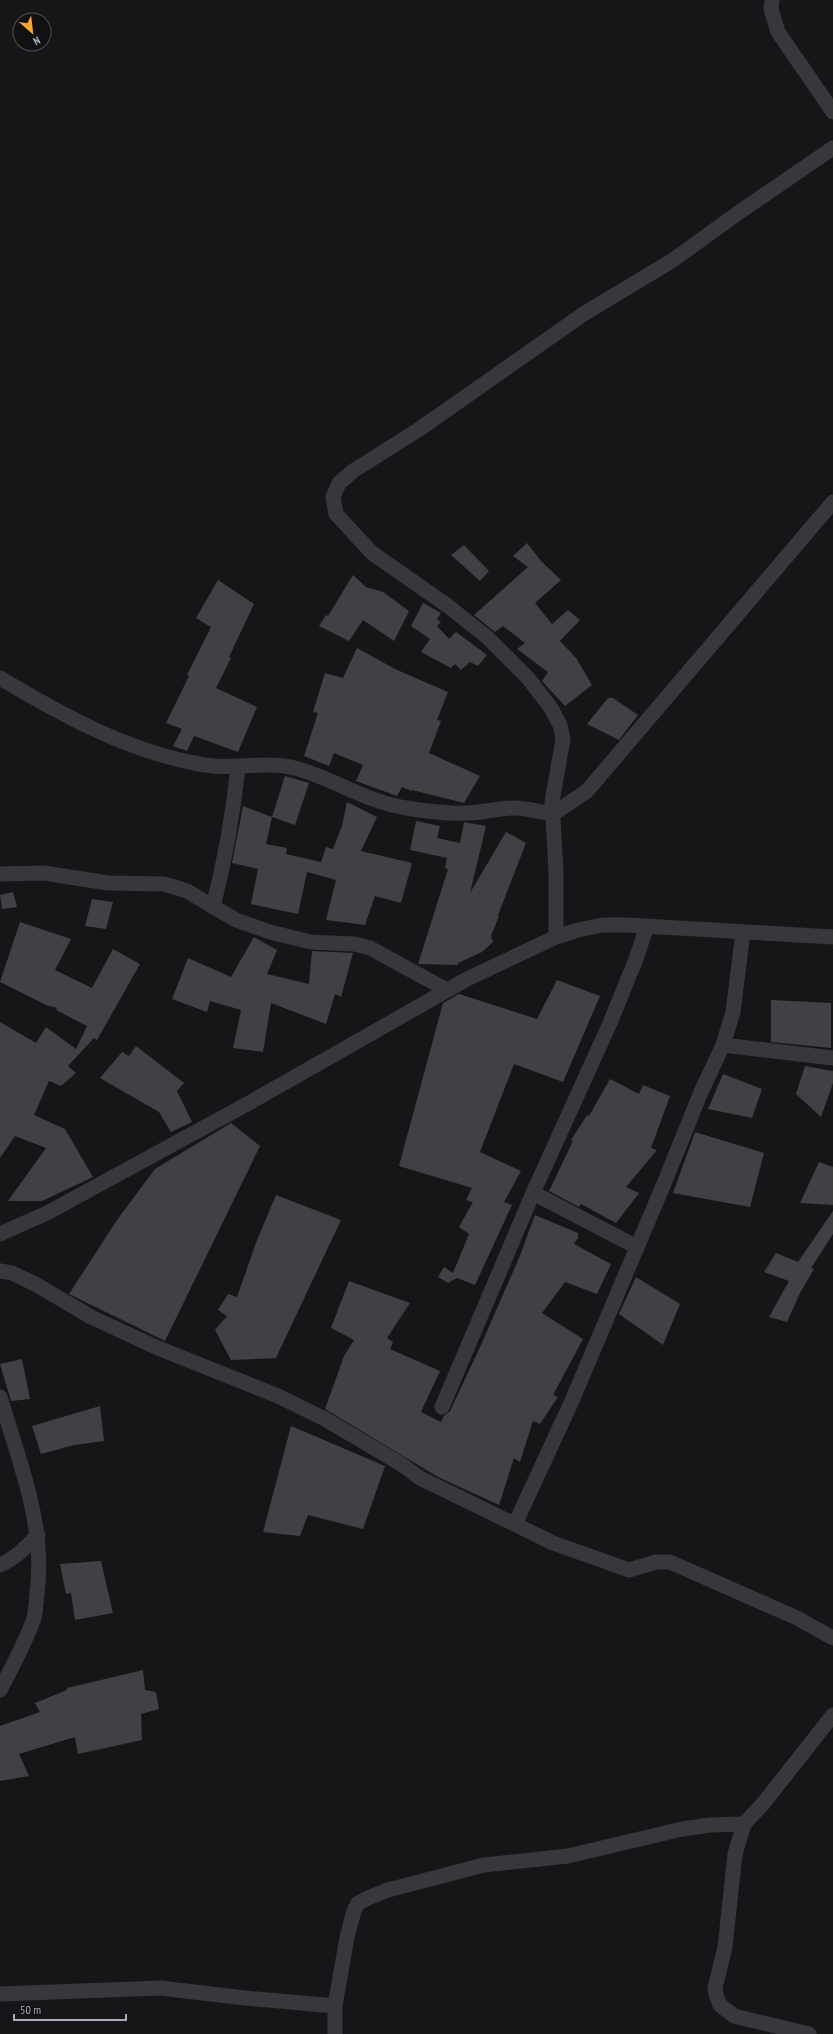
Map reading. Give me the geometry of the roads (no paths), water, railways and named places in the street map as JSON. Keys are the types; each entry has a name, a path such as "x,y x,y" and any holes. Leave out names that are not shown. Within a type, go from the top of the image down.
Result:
{"street":[{"path":"772,0 770,9 778,32 833,112"},
{"path":"556,937 556,871 553,814 555,782 563,739 560,725 551,708 528,678 487,637 448,606 372,553 336,514 334,497 339,483 353,471 418,430 585,313 673,260 738,213 833,148"},
{"path":"0,678 64,716 120,740 198,764 238,767 258,764 294,768 320,776 371,799 405,808 464,813 488,812 514,808 553,814 587,791 833,502"},
{"path":"213,906 227,849 234,810 238,767"},
{"path":"0,874 44,873 108,883 164,884 187,891 236,920 270,932 311,942 354,944 370,948 447,990"},
{"path":"0,1234 47,1214 242,1107 447,990 540,943 556,937 578,930 602,925 647,926 833,937"},
{"path":"442,1407 533,1194 610,1023 636,959 647,926"},
{"path":"515,1524 571,1403 701,1092 723,1045 733,1012 744,932"},
{"path":"723,1045 833,1058"},
{"path":"533,1194 637,1247"},
{"path":"0,1271 12,1273 37,1285 91,1317 158,1348 291,1403 332,1423 401,1464 420,1478 553,1543 629,1570 656,1562 670,1562 797,1618 833,1638"},
{"path":"0,1397 31,1504 38,1535 39,1579 34,1617 12,1668 0,1690"},
{"path":"0,1565 9,1561 24,1550 38,1535"},
{"path":"809,2034 734,2016 720,2005 716,1995 718,1975 725,1946 735,1854 744,1824 762,1805 833,1715"},
{"path":"335,2034 335,2006 347,1937 354,1911 358,1903 388,1890 484,1865 568,1856 682,1829 710,1824 744,1824"},
{"path":"0,1994 160,1988 244,1998 335,2006"}]}
